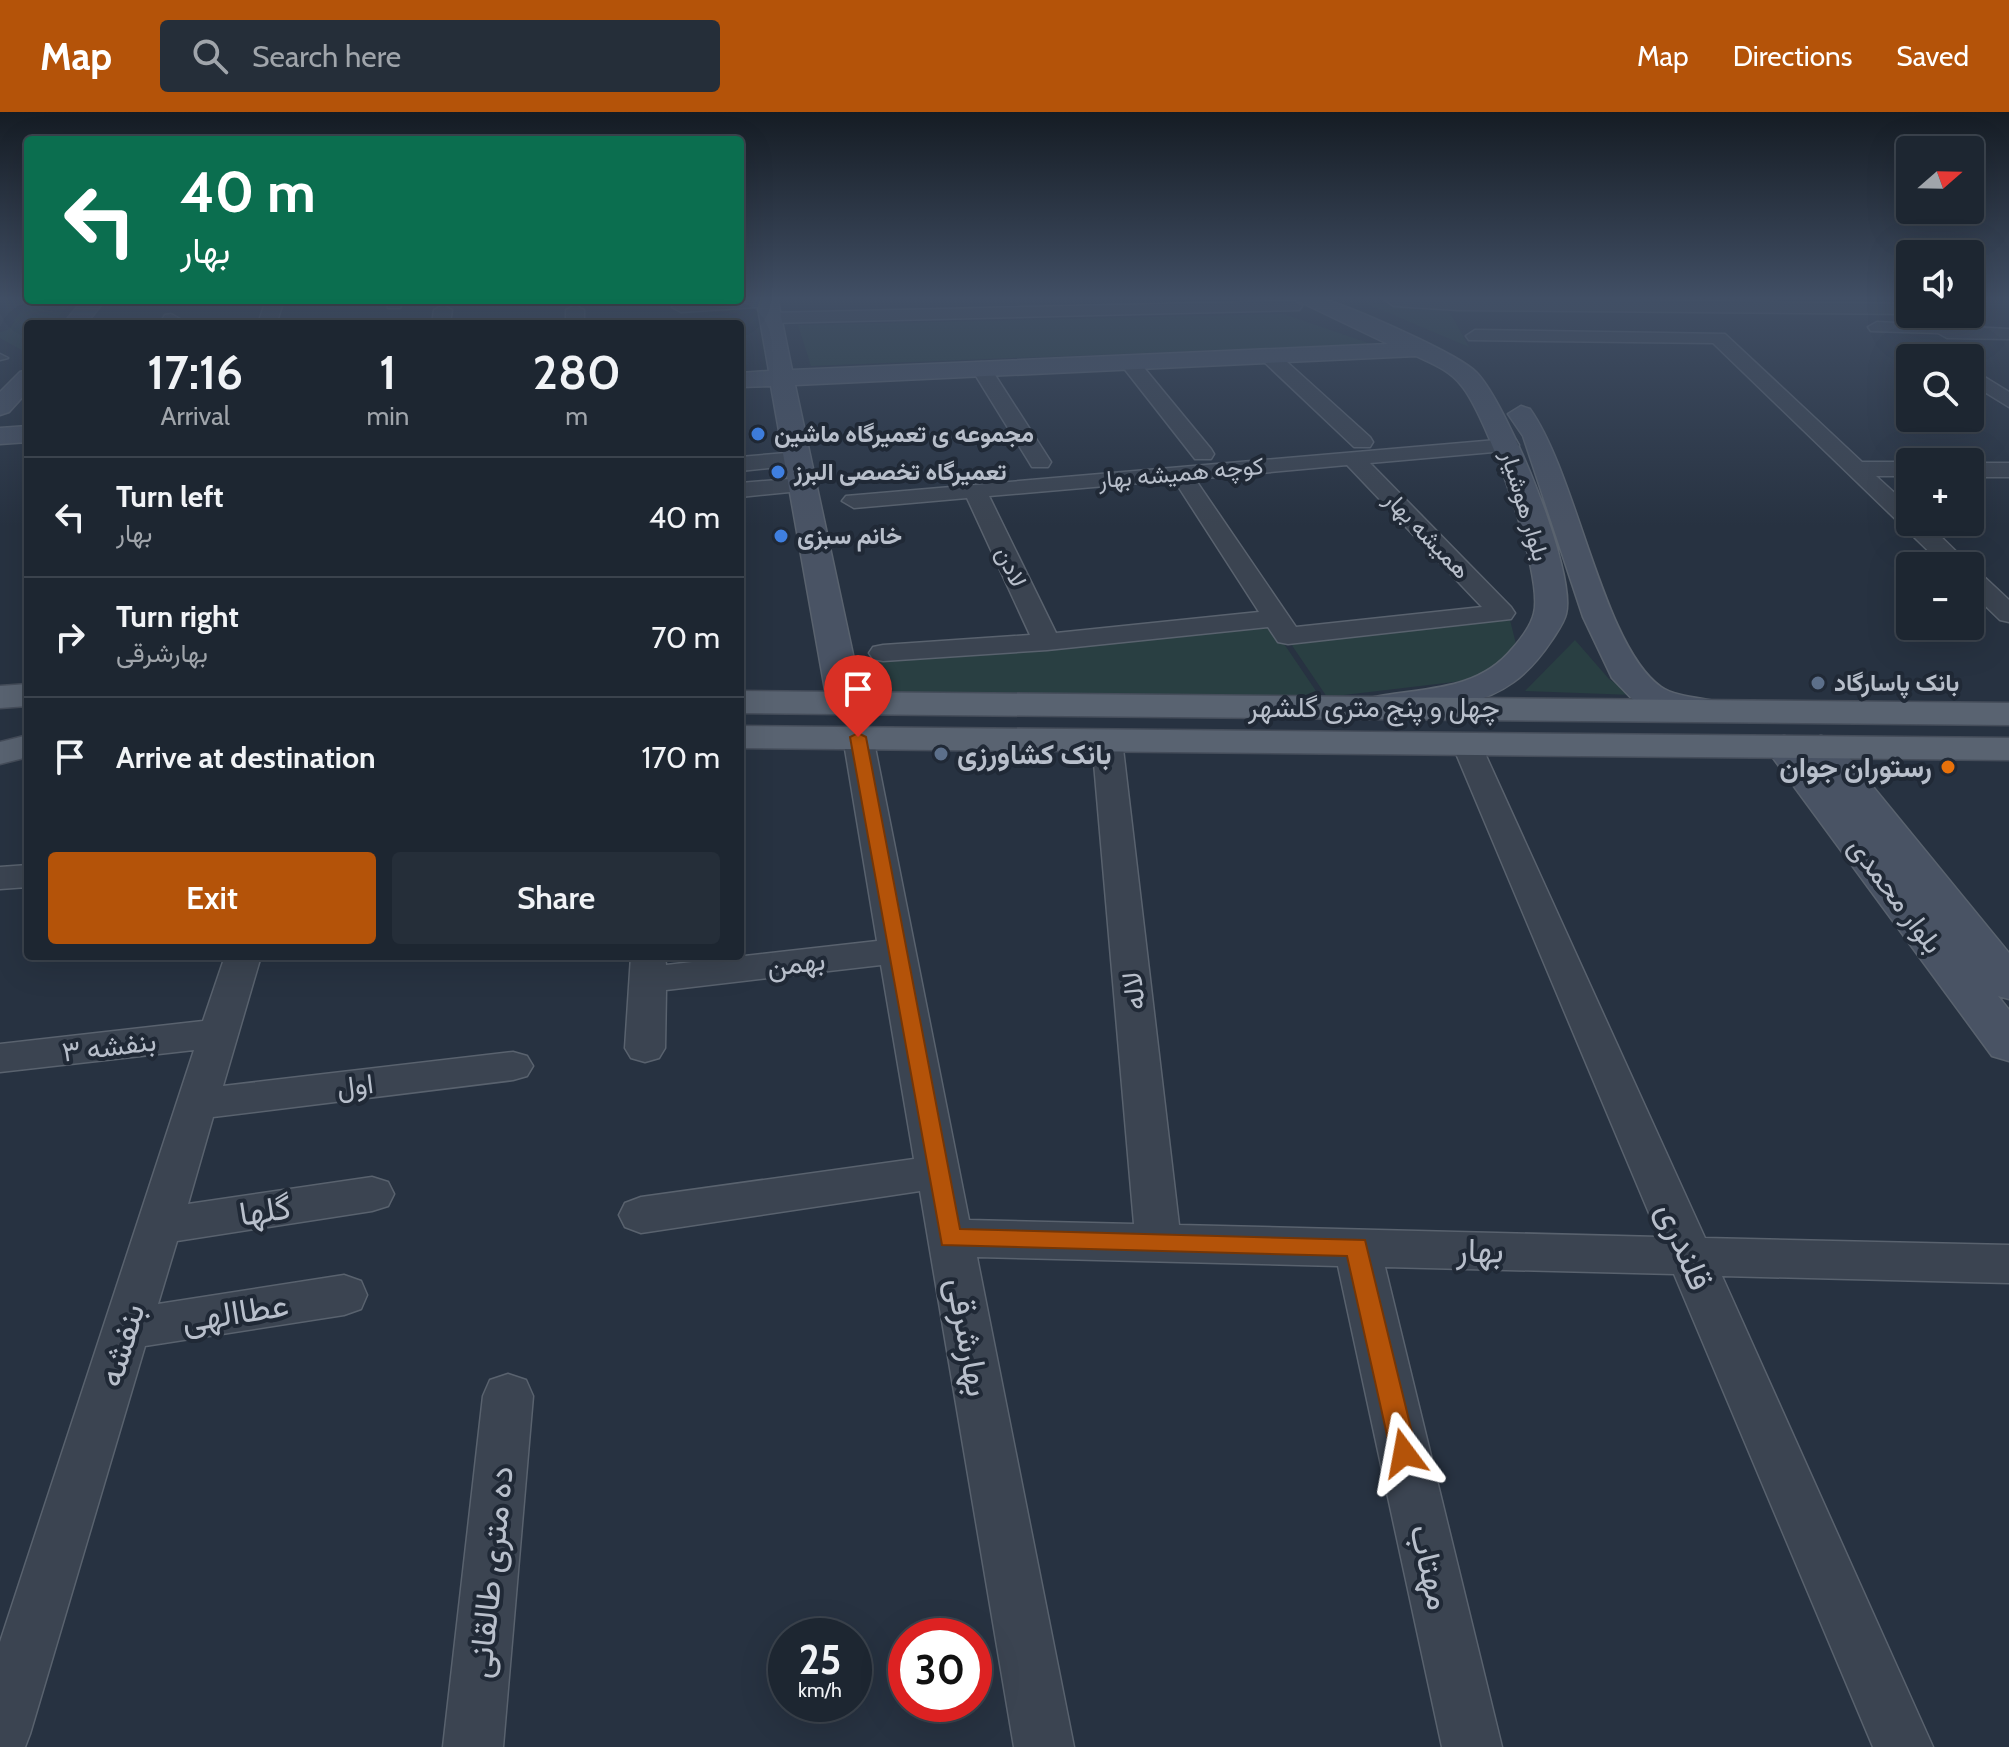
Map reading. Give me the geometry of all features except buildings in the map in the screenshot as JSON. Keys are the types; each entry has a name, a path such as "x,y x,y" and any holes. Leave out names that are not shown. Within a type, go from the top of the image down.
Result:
{"main road":[{"path":"0,697 24,695"},
{"name":"چهل و پنج متری گلشهر","path":"744,703 851,719 1107,740 2009,749"},
{"name":"چهل و پنج متری گلشهر","path":"744,736 851,719 1372,708 2009,714"},
{"path":"0,715 24,714"},
{"path":"0,733 24,732"},
{"path":"0,753 24,747"}],"street":[{"path":"780,373 851,719"},
{"path":"744,380 863,373"},
{"path":"984,373 1040,462"},
{"path":"1138,373 1203,454"},
{"name":"همیشه بهار","path":"1282,627 1502,613 1285,373"},
{"name":"بلوار هوشیار","path":"1466,373 1508,445 1546,576 1551,613"},
{"name":"بلوار هوشیار","path":"1493,373 1536,436 1599,617 1631,680 1651,697 1707,710"},
{"path":"1755,373 1896,507"},
{"path":"3,401 24,381"},
{"path":"1984,384 2009,401"},
{"path":"0,436 24,434"},
{"name":"کوچه همیشه بهار","path":"854,501 1180,473 1357,450 1508,445"},
{"path":"744,465 800,472"},
{"path":"1855,469 1896,469"},
{"path":"1984,470 2009,470"},
{"path":"744,489 800,472"},
{"path":"883,653 1282,627 1180,473"},
{"name":"لادن","path":"975,491 1047,642"},
{"path":"1927,536 1943,552"},
{"path":"1984,590 2009,614"},
{"path":"1372,708 1479,691 1506,678 1525,660 1551,613 1562,628 1578,633 1591,629 1599,617"},
{"name":"بهارشرقی","path":"851,719 897,951 1044,1747"},
{"name":"لاله","path":"1107,740 1158,1241"},
{"name":"قلندری","path":"1467,744 1903,1747"},
{"name":"بلوار محمدی","path":"1802,747 1817,791 2009,1044"},
{"name":"بلوار محمدی","path":"1802,747 1858,794 2009,984"},
{"path":"1817,791 1821,785 1836,783 1858,794"},
{"path":"0,878 24,876"},
{"name":"بهمن","path":"645,1048 648,968 897,951"},
{"name":"بنفشه","path":"0,1734 242,960"},
{"name":"بنفشه ۳","path":"0,1058 219,1033"},
{"name":"اول","path":"196,1104 513,1066"},
{"path":"641,1215 938,1172"},
{"name":"گلها","path":"158,1226 372,1194"},
{"name":"بهار","path":"950,1238 2009,1264"},
{"name":"مهتاب","path":"1357,1247 1472,1747"},
{"name":"عطاالهی","path":"126,1329 344,1295"},
{"name":"ده متری طالقانی","path":"473,1747 508,1396"}],"green space":[{"path":"1510,620 1516,644 1498,667 1471,680 1327,697 1291,644"},
{"path":"1272,626 1320,697 870,692 864,663"},
{"path":"1575,640 1609,679 1633,695 1525,691"}],"place":[{"name":"مجموعه ی تعمیرگاه ماشین","path":"758,434"},
{"name":"تعمیرگاه تخصصی البرز","path":"778,472"},
{"name":"خانم سبزی","path":"781,536"},
{"name":"بانک پاسارگاد","path":"1818,683"},
{"name":"بانک کشاورزی","path":"941,754"},
{"name":"رستوران جوان","path":"1948,767"}],"route":[{"path":"858,737 950,1238 1357,1247 1404,1453"}]}
